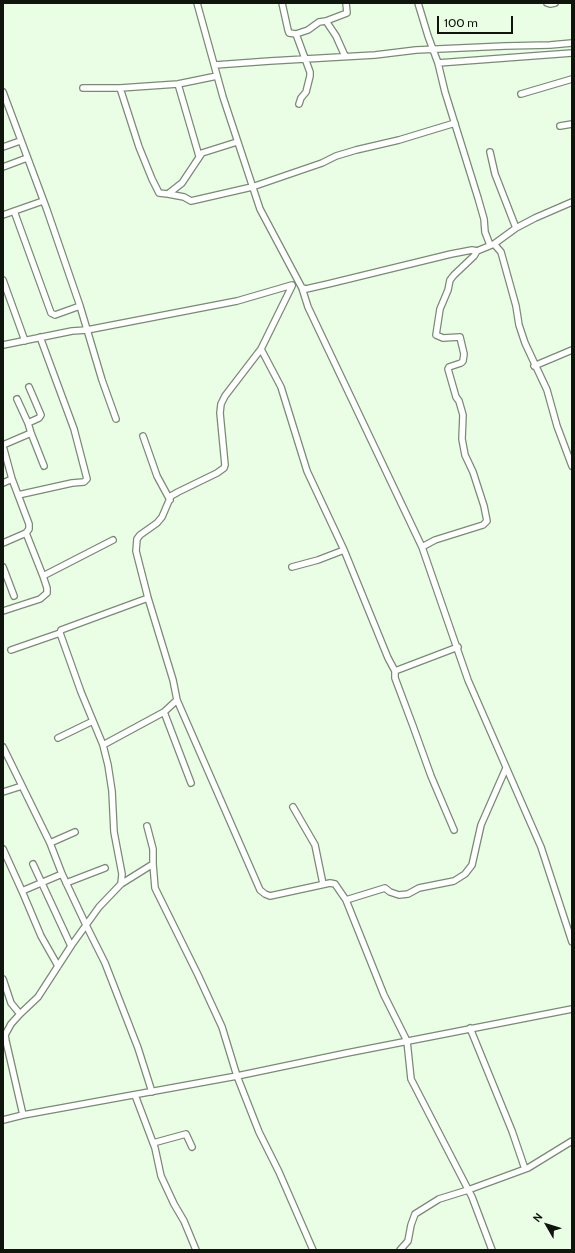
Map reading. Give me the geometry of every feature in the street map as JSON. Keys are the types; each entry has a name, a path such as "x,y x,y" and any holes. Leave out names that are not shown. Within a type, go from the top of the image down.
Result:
{"street":[{"path":"197,3 237,142 260,208 301,286 308,307 422,547 468,680 541,847 572,942"},
{"path":"282,3 289,33 296,34 308,30 319,22 347,13 346,3"},
{"path":"418,3 438,63 445,92 478,198 484,219 485,232 490,246 501,252 516,306 524,343 546,390 557,426 572,466"},
{"path":"547,3 555,3"},
{"path":"326,21 336,36 345,56"},
{"path":"296,34 306,59 310,76 306,92 301,98 299,104"},
{"path":"215,65 433,50 572,43"},
{"path":"438,63 572,53"},
{"path":"83,88 120,88 178,84 217,76"},
{"path":"521,94 572,79"},
{"path":"178,84 199,156"},
{"path":"120,88 139,147 159,193 184,197 191,201 252,187 322,163 336,156 443,128 455,123"},
{"path":"3,92 80,306 116,419"},
{"path":"560,126 572,124"},
{"path":"3,147 20,141"},
{"path":"168,194 182,183 202,153 237,142"},
{"path":"490,152 495,174 516,228"},
{"path":"3,167 27,158"},
{"path":"3,215 43,201"},
{"path":"3,345 237,301 292,286 301,286 306,289 450,254 472,250 477,251 490,246 516,228 535,218 572,204"},
{"path":"14,211 51,313 55,316 80,306"},
{"path":"422,547 435,540 483,525 487,521 484,506 473,472 465,455 462,439 462,415 459,401 456,397 448,369 449,367 463,361 464,354 460,337 443,338 436,335 440,309 448,290 450,280 474,256 477,251"},
{"path":"3,280 25,340"},
{"path":"292,286 280,307 268,336 225,396 221,404 220,413 225,465 224,468 171,496 162,517 157,523 140,535 137,539 136,551 148,598 173,680 177,700 260,890 270,896 330,882 335,884 346,900 384,995 407,1041 411,1079 468,1190 492,1250"},
{"path":"18,495 72,483 84,482 87,479 74,429 40,337"},
{"path":"260,349 281,387 307,471 344,550 388,658 395,671 395,678 431,776 454,830"},
{"path":"534,366 572,350"},
{"path":"28,423 39,418 41,415 29,387"},
{"path":"17,399 28,423 44,466"},
{"path":"3,543 26,533 29,524 12,479 3,447 31,433"},
{"path":"143,436 157,476 170,500"},
{"path":"3,483 12,479"},
{"path":"3,611 40,599 47,591 43,576 26,533"},
{"path":"43,576 113,540"},
{"path":"292,567 318,560 344,550"},
{"path":"3,568 14,596"},
{"path":"11,650 60,633 61,630 148,598"},
{"path":"60,633 103,745 108,765 112,791 114,832 122,874 121,884"},
{"path":"395,671 458,648"},
{"path":"103,745 164,712 177,700"},
{"path":"164,712 191,783"},
{"path":"58,738 93,721"},
{"path":"3,747 50,843 66,883 105,963 120,998 152,1092"},
{"path":"346,900 385,888 390,892 399,895 408,894 419,888 454,881 465,874 472,865 481,825 506,768"},
{"path":"3,792 22,786"},
{"path":"293,807 315,845 323,884"},
{"path":"147,826 153,849 155,888 222,1027 237,1076 259,1132 313,1250"},
{"path":"50,843 75,832"},
{"path":"4,849 41,936 58,966"},
{"path":"33,864 71,946"},
{"path":"23,1115 5,1035 11,1024 38,997 71,946 99,907 121,884 153,864"},
{"path":"66,883 104,868"},
{"path":"22,891 62,874"},
{"path":"3,980 12,1003 20,1014"},
{"path":"3,1120 23,1115 237,1076 470,1028 572,1009"},
{"path":"470,1028 512,1132 525,1169"},
{"path":"135,1095 153,1143 161,1176 184,1221 196,1250"},
{"path":"153,1143 186,1134 192,1147"},
{"path":"400,1250 408,1241 415,1214 439,1199 525,1169 572,1141"}]}
